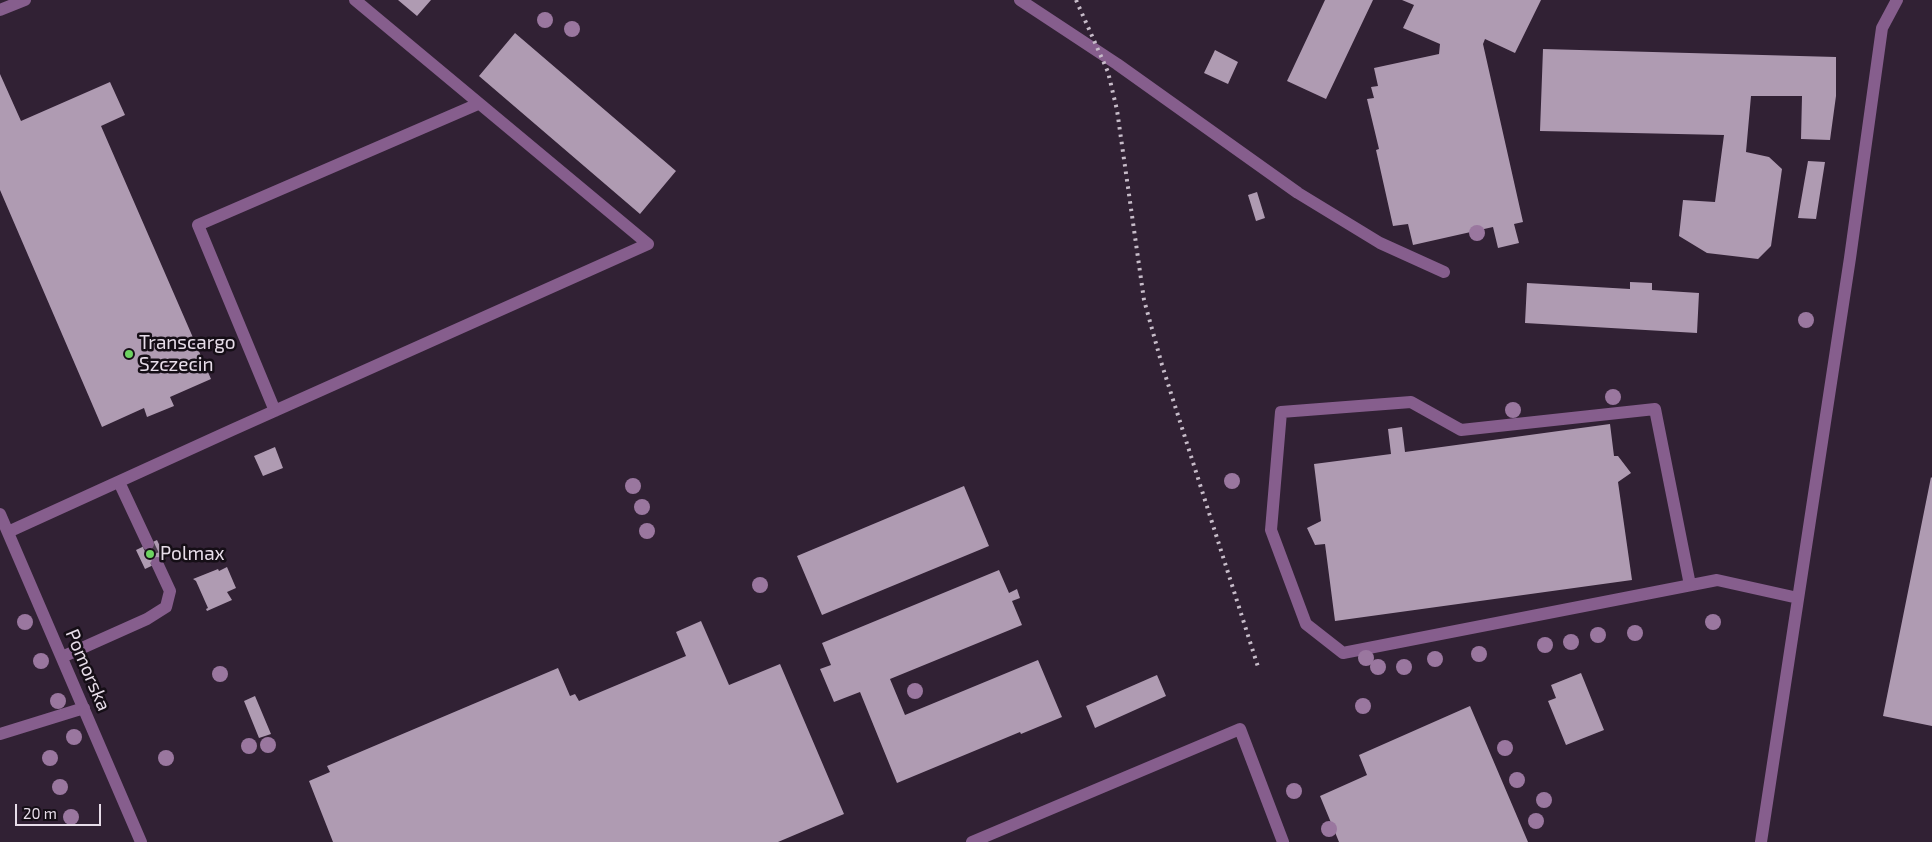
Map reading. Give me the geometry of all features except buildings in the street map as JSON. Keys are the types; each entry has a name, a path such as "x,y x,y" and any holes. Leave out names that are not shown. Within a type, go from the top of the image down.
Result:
{"street":[{"path":"8,532 648,244 355,0"},
{"path":"1020,0 1117,64 1298,193 1380,243 1444,272"},
{"path":"1761,842 1850,258 1882,28 1897,0"},
{"path":"0,10 20,1"},
{"path":"275,411 198,225 478,104"},
{"path":"1690,585 1655,408 1460,430 1411,402 1281,412 1271,530 1306,624 1343,653 1717,580 1798,598"},
{"path":"119,482 148,544"},
{"name":"Pomorska","path":"0,514 142,842"},
{"path":"62,657 147,619 166,607 170,591 157,563"},
{"path":"0,734 84,708"},
{"path":"972,842 1240,729 1283,842"}],"tunnel":[{"path":"148,544 157,563"}],"railway":[{"path":"1076,0 1108,72 1117,110 1144,300 1162,365 1259,670"}],"place":[{"name":"Transcargo Szczecin","path":"129,354"},
{"name":"Polmax","path":"150,554"}]}
